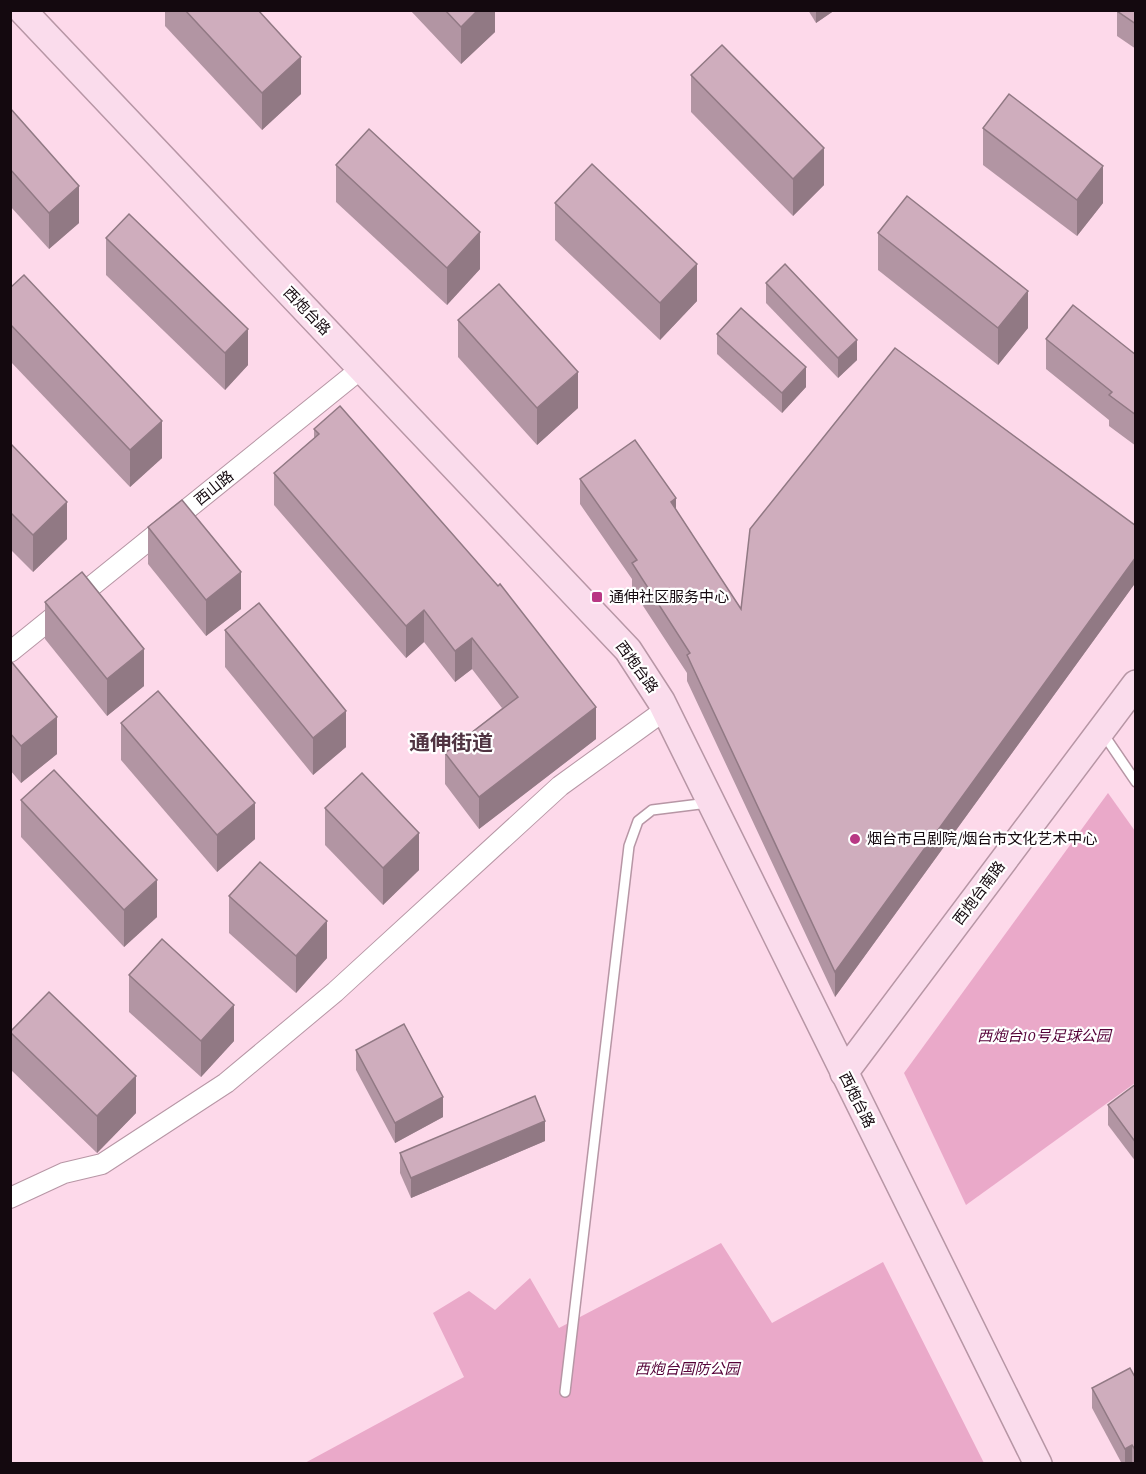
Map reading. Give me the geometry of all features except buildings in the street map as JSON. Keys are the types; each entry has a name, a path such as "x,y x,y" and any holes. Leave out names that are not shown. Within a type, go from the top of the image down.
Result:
{"street":[{"name":"西炮台路","path":"22,10 628,650 665,710 1033,1454 1052,1464"},
{"name":"西山路","path":"10,652 362,369"},
{"name":"西炮台南路","path":"844,1074 1136,684"},
{"path":"10,1198 64,1173 102,1164 226,1083 335,992 560,786 665,710"}],"lane":[{"path":"1101,730 1136,783"},
{"path":"565,1392 629,846 638,821 652,810 710,803"}],"green space":[{"name":"西炮台10号足球公园","path":"1108,793 1135,831 1135,1083 966,1205 904,1073"},
{"name":"西炮台国防公园","path":"721,1243 772,1323 883,1262 984,1463 303,1464 464,1377 433,1313 469,1291 495,1310 530,1278 559,1328"}],"place":[{"name":"通伸社区服务中心","path":"597,597"},
{"name":"烟台市吕剧院/烟台市文化艺术中心","path":"855,839"}],"district":[{"name":"通伸街道","path":"451,743"}]}
